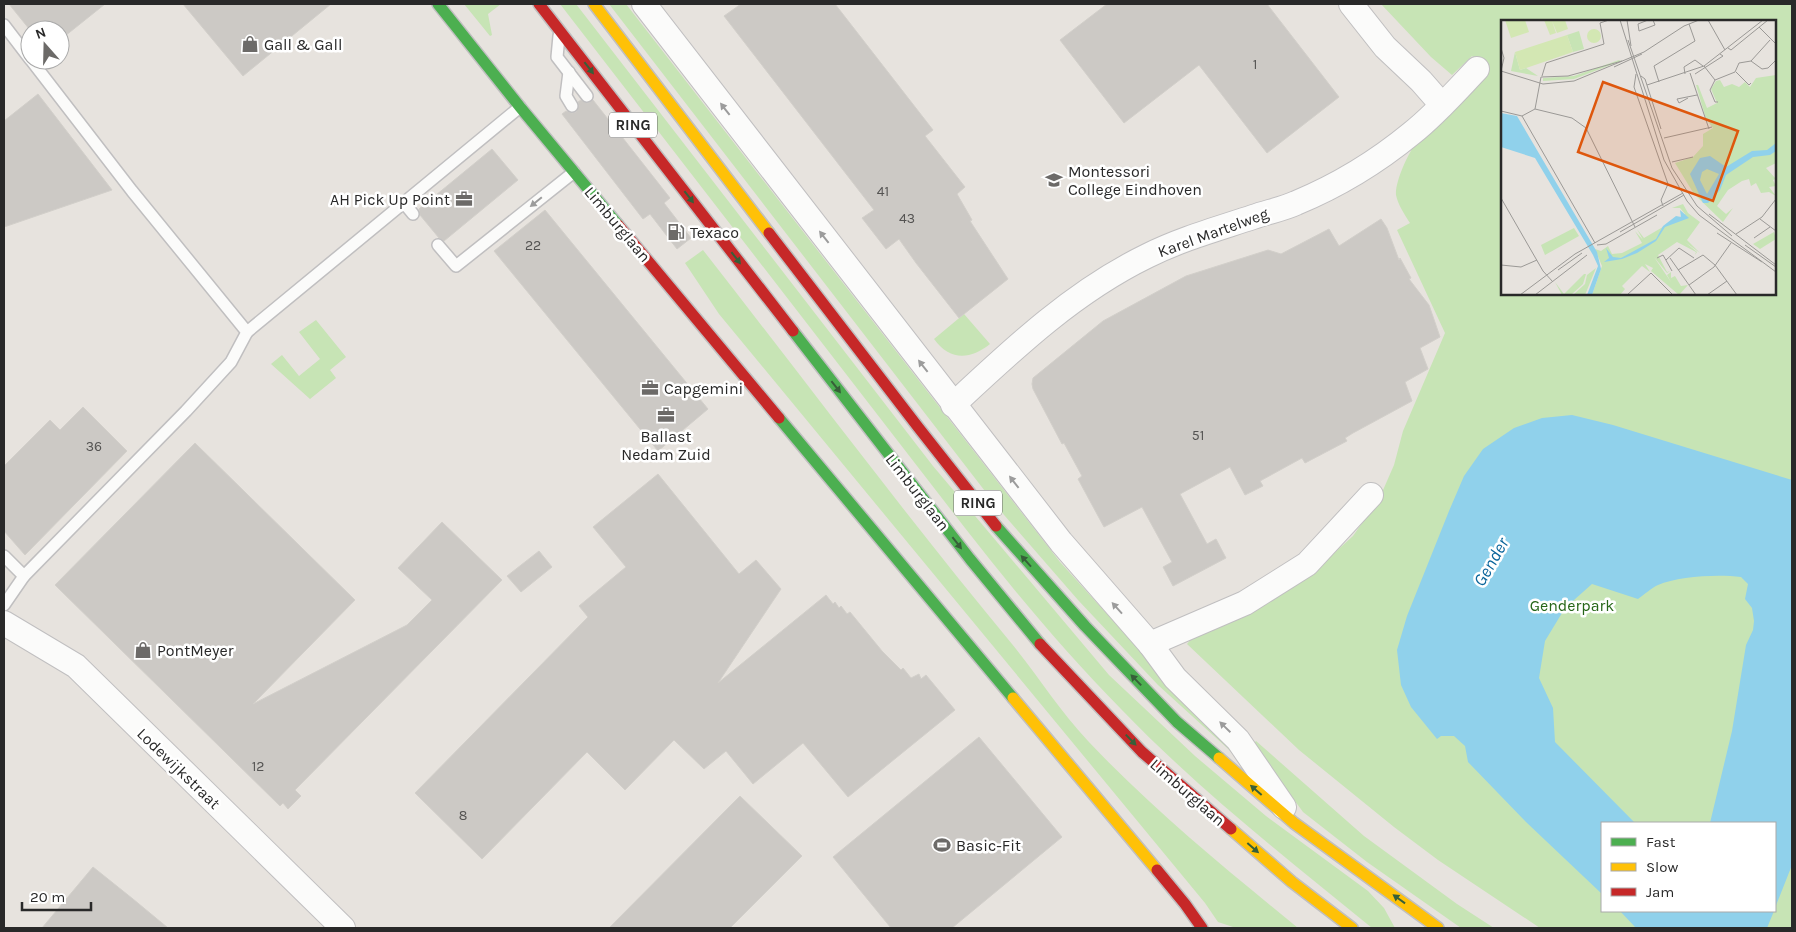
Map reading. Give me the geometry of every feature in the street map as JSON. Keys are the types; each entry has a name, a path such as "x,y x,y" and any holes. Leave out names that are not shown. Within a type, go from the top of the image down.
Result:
{"main road":[{"name":"Limburglaan","path":"438,4 520,107 1185,904 1202,928"},
{"name":"Limburglaan","path":"539,4 970,559 1048,655 1142,752 1292,882 1352,928"},
{"name":"RING","path":"594,4 1002,534 1085,626 1177,722 1294,823 1438,928"}],"street":[{"path":"644,4 1060,542 1150,644 1175,678 1238,740 1294,823"},
{"path":"1351,4 1385,47 1421,81 1442,105"},
{"name":"Karel Martelweg","path":"953,405 1047,321 1078,297 1110,276 1184,239 1295,203 1334,184 1372,162 1412,133 1477,69"},
{"path":"1150,644 1244,603 1307,564 1372,495"},
{"name":"Lodewijkstraat","path":"4,623 76,666 343,928"}],"lane":[{"path":"4,25 20,46"},
{"path":"559,30 557,57 587,96"},
{"path":"38,70 132,191 247,332"},
{"path":"569,72 566,96 572,106"},
{"path":"4,604 24,576 179,418 231,362 247,332 520,107"},
{"path":"438,245 456,266 574,172"},
{"path":"404,203 414,214"},
{"path":"4,556 24,576"}],"green space":[{"path":"464,4 501,4 488,14 492,35 490,36"},
{"path":"560,4 576,4 933,466 1109,675 1195,756 1266,816 1368,891 1384,908 1395,928 1372,928 1275,849 1150,739 1080,666 983,552"},
{"path":"609,4 626,4 1060,562 1144,655 1222,732 1237,757 1158,685 1078,600 998,508"},
{"name":"Genderpark","path":"1381,4 1792,4 1792,928 1540,928 1438,860 1394,827 1299,750 1187,644 1191,639 1322,564 1353,536 1380,497 1394,465 1403,431 1445,333 1397,230 1410,223 1397,199 1396,189 1410,152 1417,141 1419,143 1445,119 1488,71 1472,56 1452,75 1431,57"},
{"path":"703,250 1077,729 1138,791 1217,861 1298,928 1236,928 1218,922 1205,903 719,314 685,263"},
{"path":"964,314 990,344 975,353 960,356 947,351 934,339"},
{"path":"316,320 346,357 330,370 336,378 310,399 271,364 282,355 299,376 320,359 299,332"},
{"path":"1256,741 1364,836 1457,904 1494,928 1461,928 1367,862 1303,812 1253,744"}],"water":[{"name":"Gender","path":"1572,415 1613,425 1792,480 1792,865 1776,905 1776,822 1710,822 1732,731 1746,645 1753,630 1752,608 1745,599 1748,584 1741,577 1710,576 1666,582 1655,586 1638,599 1592,584 1565,608 1545,641 1539,678 1553,708 1555,742 1634,822 1601,822 1601,893 1526,822 1468,762 1465,746 1454,736 1441,736 1437,739 1411,707 1401,685 1397,650 1407,616 1464,476 1483,449 1514,428 1542,418"},
{"path":"1621,912 1774,912 1767,928 1636,928"}],"building":[{"path":"9,4 105,4 70,32 70,20 22,20"},
{"path":"183,4 331,4 243,76"},
{"path":"741,4 835,4 933,130 925,136 965,187 957,194 972,220 970,221 1008,279 959,318 899,239 886,249 862,218 874,210 724,16"},
{"path":"1107,4 1267,4 1339,97 1267,153 1199,65 1124,123 1060,40"},
{"path":"38,94 112,190 4,227 4,121"},
{"path":"581,100 588,103 593,100 670,198 664,203 691,238 677,249 650,214 643,219 562,114 566,111 576,112 579,106 578,102"},
{"path":"492,149 518,180 444,241 439,238 420,215 419,209"},
{"path":"545,210 708,409 658,451 494,251"},
{"path":"1381,219 1387,228 1399,260 1400,258 1411,278 1409,279 1429,305 1440,337 1420,348 1428,369 1405,382 1412,401 1353,433 1345,438 1347,441 1305,463 1302,458 1260,481 1263,486 1245,495 1230,467 1180,494 1207,544 1216,539 1226,558 1173,586 1163,567 1172,562 1142,507 1104,527 1078,479 1082,476 1064,443 1062,444 1033,389 1033,378 1103,321 1186,276 1268,250 1281,254 1329,229 1339,246"},
{"path":"83,407 127,451 25,555 4,531 4,466 50,420 60,430"},
{"path":"195,443 355,600 253,704 407,625 432,600 398,568 442,522 502,580 295,790 301,796 288,809 283,803 280,806 55,585"},
{"path":"658,474 739,574 756,560 781,589 718,683 826,595 833,604 835,602 839,608 841,606 847,614 850,612 882,651 901,670 903,668 911,678 919,674 921,679 926,675 955,710 848,797 803,743 753,784 726,751 704,769 674,740 625,790 587,752 482,859 415,793 588,617 579,606 626,567 593,527"},
{"path":"539,551 552,567 521,592 507,576"},
{"path":"979,737 1062,837 952,928 891,928 833,857"},
{"path":"740,796 802,856 730,928 609,928"},
{"path":"93,867 133,899 168,928 42,928"}],"traffic: fast":[{"path":"438,4 618,225"},
{"path":"793,331 970,559 1040,644"},
{"path":"779,418 1013,698"},
{"path":"996,526 1085,626 1177,722 1219,758"}],"traffic: slow":[{"path":"594,4 769,233"},
{"path":"1013,698 1157,870"},
{"path":"1219,758 1294,823 1438,928"},
{"path":"1231,829 1292,882 1352,928"}],"traffic: jam":[{"path":"539,4 793,331"},
{"path":"618,225 779,418"},
{"path":"769,233 996,526"},
{"path":"1040,644 1142,752 1231,829"},
{"path":"1157,870 1202,928"}],"place":[{"name":"Gall & Gall","path":"250,44"},
{"name":"Montessori College Eindhoven","path":"1054,180"},
{"name":"AH Pick Up Point","path":"464,199"},
{"name":"Texaco","path":"676,232"},
{"name":"Capgemini","path":"650,388"},
{"name":"Ballast Nedam Zuid","path":"666,415"},
{"name":"PontMeyer","path":"143,650"},
{"name":"Basic-Fit","path":"942,845"}]}
